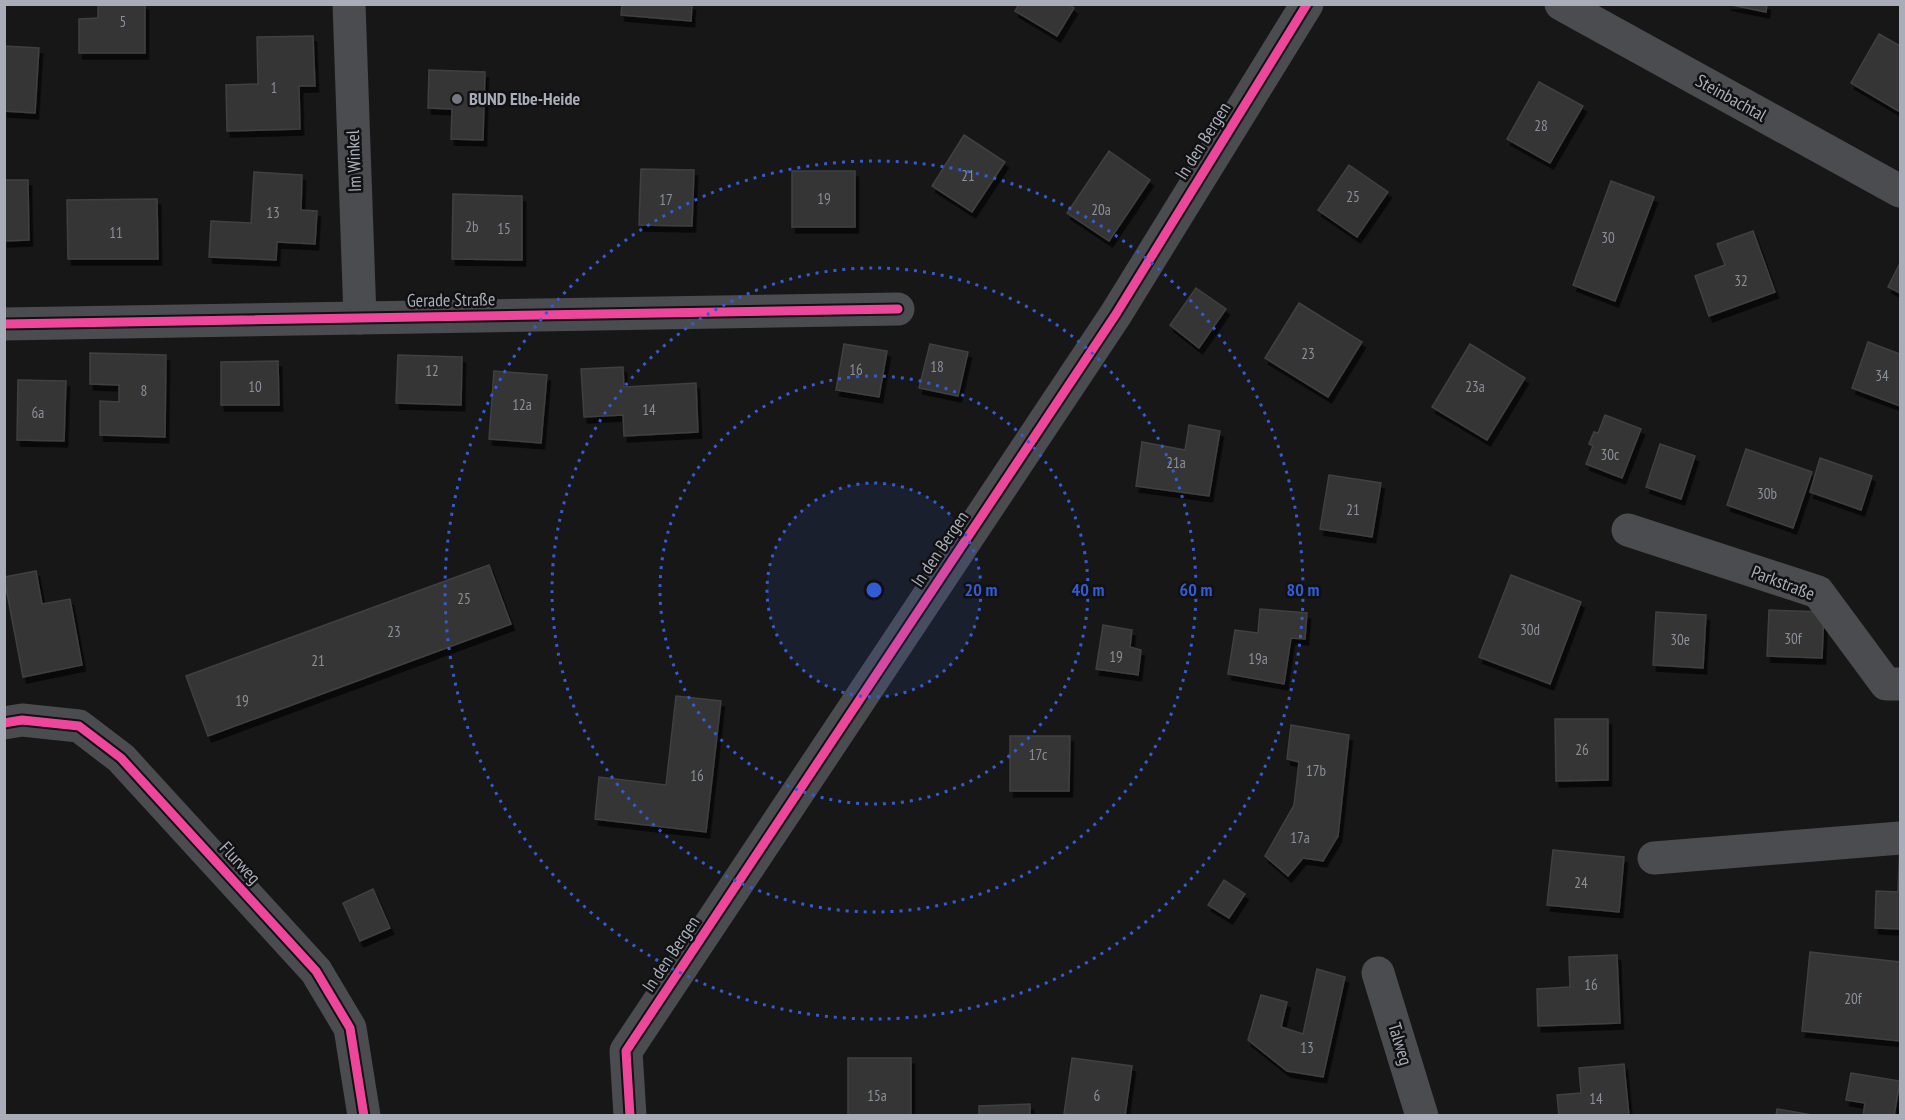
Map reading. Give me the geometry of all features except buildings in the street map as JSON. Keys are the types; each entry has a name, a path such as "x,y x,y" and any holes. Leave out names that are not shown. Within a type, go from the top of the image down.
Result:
{"street":[{"name":"Im Winkel","path":"349,4 360,318"},
{"name":"In den Bergen","path":"630,1116 626,1051 1116,314 1307,4"},
{"name":"Steinbachtal","path":"1561,4 1900,191"},
{"name":"Gerade Straße","path":"4,324 898,309"},
{"name":"Parkstraße","path":"1628,530 1818,592 1886,684 1900,684"},
{"name":"Flurweg","path":"4,723 22,720 79,726 122,758 316,971 350,1028 364,1116"},
{"path":"1654,858 1900,838"},
{"name":"Talweg","path":"1378,973 1422,1116"}],"cycle path":[{"path":"630,1116 626,1051 1116,314 1307,4"},
{"path":"4,324 898,309"},
{"path":"4,723 22,720 79,726 121,758 316,971 350,1028 364,1116"}],"place":[{"name":"BUND Elbe-Heide","path":"457,99"}]}
